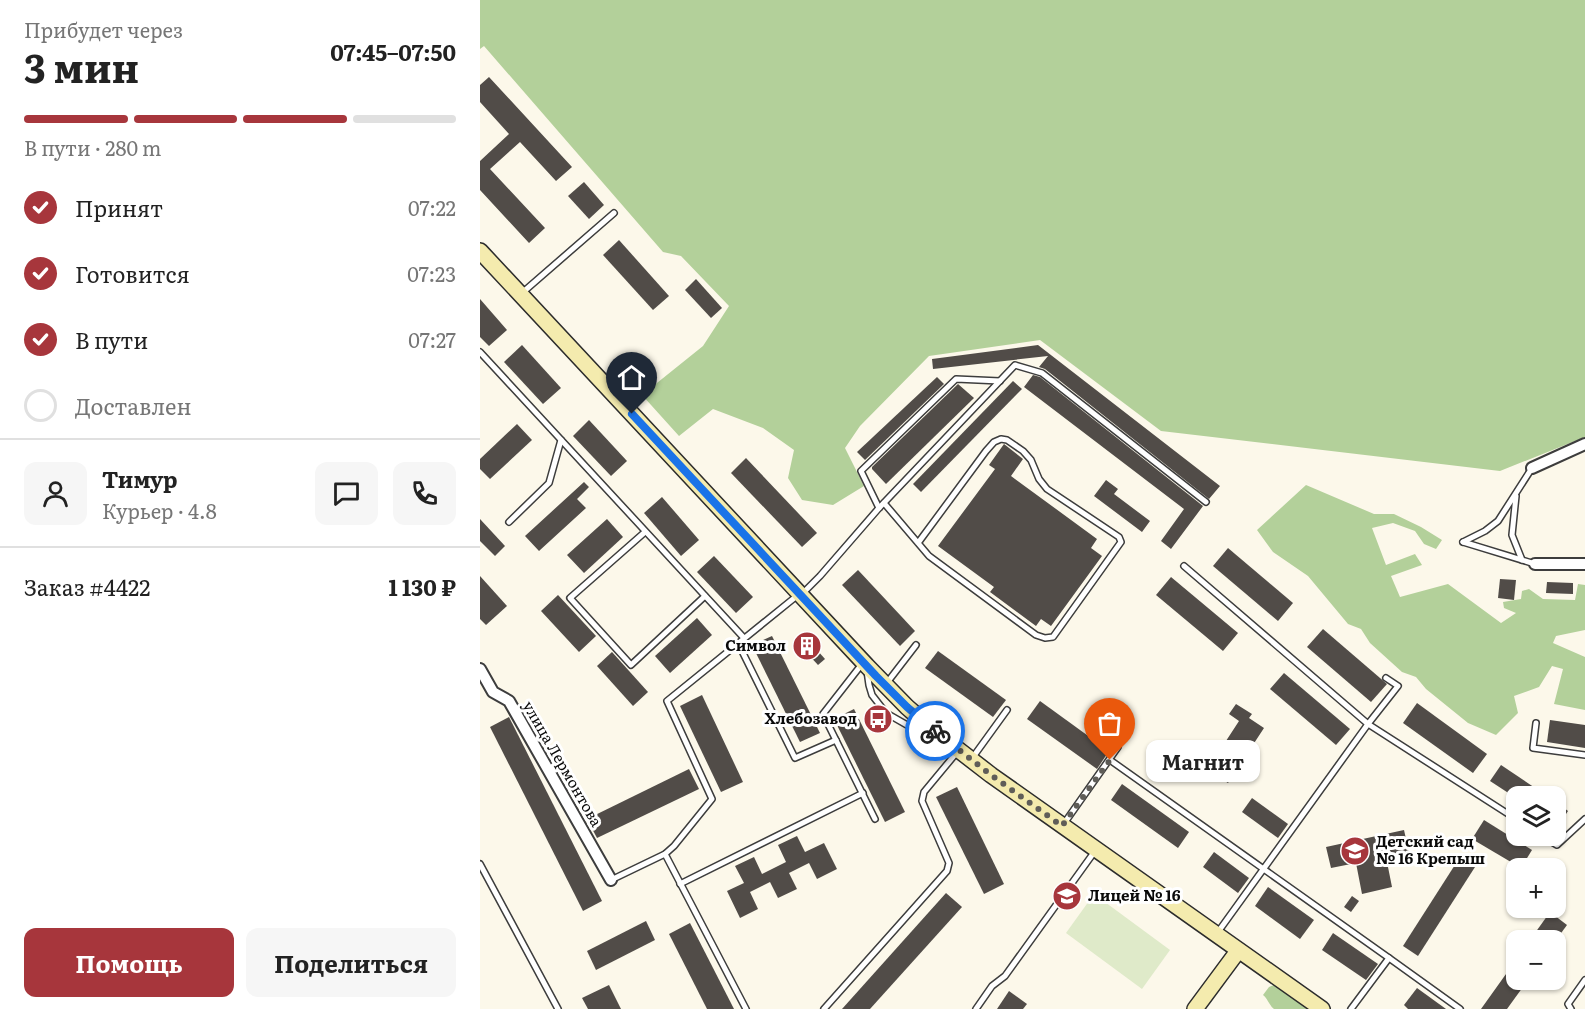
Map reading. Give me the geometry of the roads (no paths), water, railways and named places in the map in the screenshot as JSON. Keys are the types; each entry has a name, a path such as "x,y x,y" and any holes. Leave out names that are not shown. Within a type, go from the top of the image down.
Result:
{"street":[{"path":"480,251 907,707 959,751 1062,826 1322,1009"},
{"path":"1532,468 1585,444"},
{"path":"1535,564 1585,564"},
{"name":"улица Лермонтова","path":"480,669 493,692 509,701 611,880"},
{"path":"1195,1009 1238,951"}],"lane":[{"path":"520,294 614,213"},
{"path":"480,352 705,597 741,641 795,758 836,740"},
{"path":"611,880 665,855 712,799 666,701 820,576 879,508 1015,365 1042,373 1206,502"},
{"path":"879,508 861,471 956,379 1000,381"},
{"path":"884,503 929,556 1036,635 1045,638 1053,637 1121,542 1119,537 1047,489 1039,479 1031,460 1023,451 1007,440 1001,439 994,442 986,451 918,543"},
{"path":"509,522 549,483 561,440"},
{"path":"1532,468 1498,521 1485,531 1463,542 1535,564"},
{"path":"1516,494 1512,535 1522,560"},
{"path":"645,532 570,598 631,665 705,597"},
{"path":"1184,566 1368,724 1506,813"},
{"path":"885,685 916,645"},
{"path":"865,664 823,714 875,819"},
{"path":"865,664 872,694 886,713 928,737 959,751"},
{"path":"1216,935 1398,686 1386,678"},
{"path":"824,1009 947,870 949,863 922,801 924,792 959,751 1007,710"},
{"path":"1536,723 1533,748 1585,755"},
{"path":"1062,826 1118,747"},
{"path":"1110,760 1460,1009"},
{"path":"680,884 863,794"},
{"path":"1566,837 1585,819"},
{"path":"976,1009 992,986 1005,976 1096,850"},
{"path":"665,855 746,1009"},
{"path":"480,864 558,1009"},
{"path":"1351,1009 1389,958"},
{"path":"1571,1009 1568,1004 1585,980"}],"place":[{"name":"Символ","path":"807,646"},
{"name":"Хлебозавод","path":"878,719"},
{"name":"Магнит","path":"1110,760"},
{"name":"Детский сад № 16 Крепыш","path":"1355,851"},
{"name":"Лицей № 16","path":"1067,896"}]}
